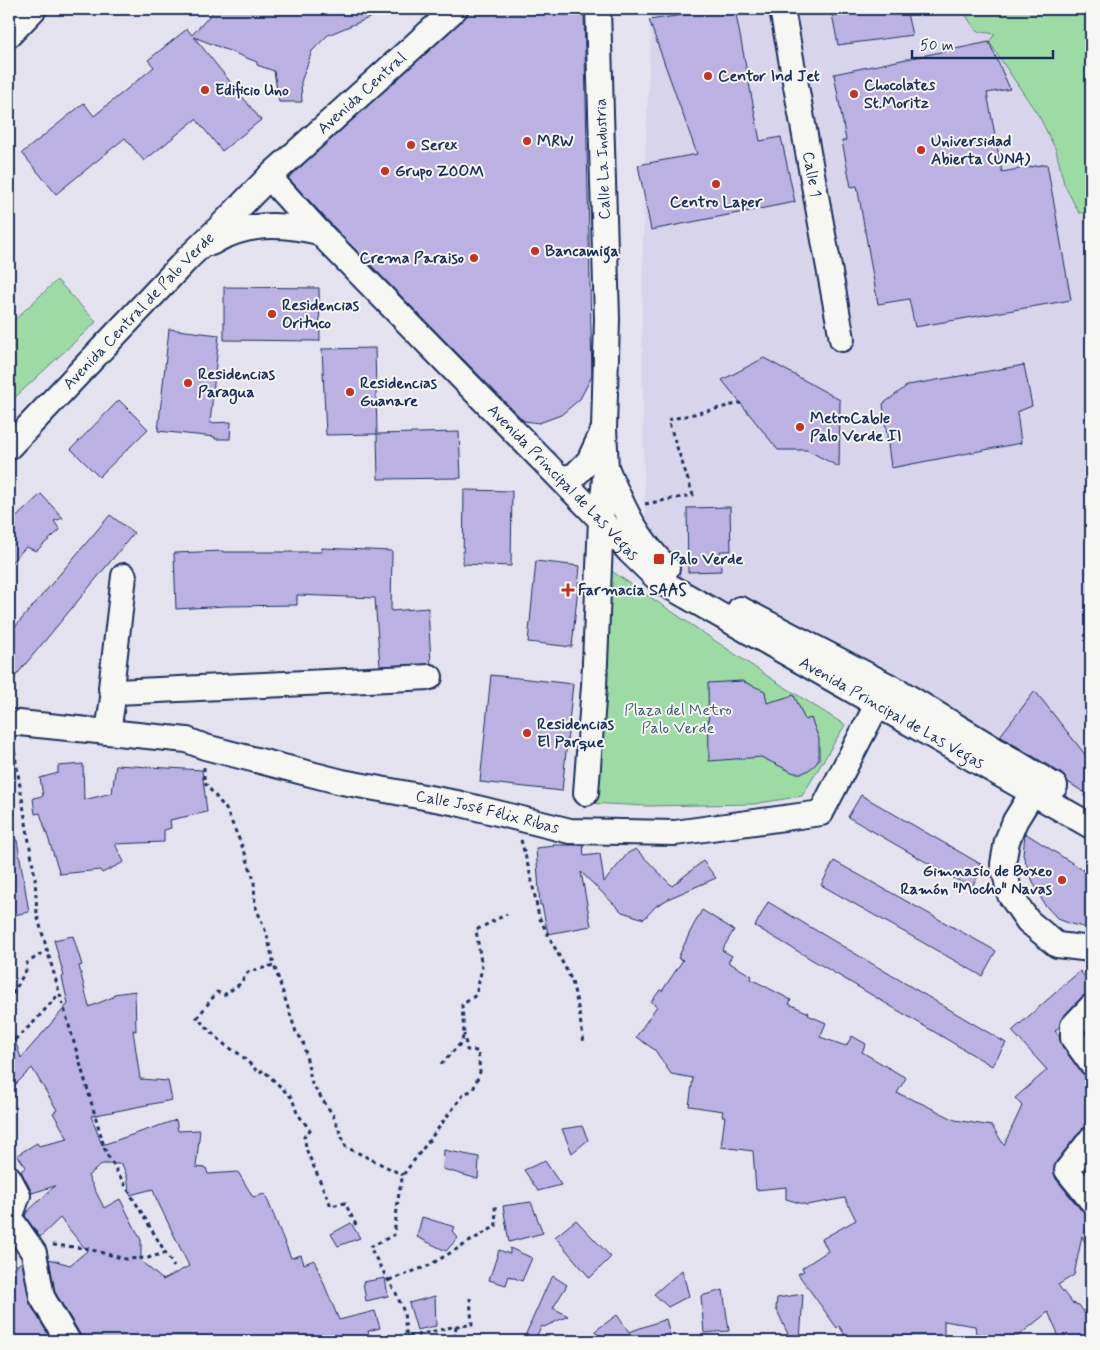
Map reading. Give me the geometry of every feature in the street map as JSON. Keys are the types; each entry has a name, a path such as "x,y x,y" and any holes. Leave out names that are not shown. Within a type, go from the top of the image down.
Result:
{"street":[{"path":"9,36 34,9"},
{"name":"Avenida Central","path":"268,177 455,9"},
{"name":"Calle La Industria","path":"586,793 594,686 600,520 606,468 604,428 607,319 598,9"},
{"name":"Calle 1","path":"782,9 842,339"},
{"name":"Avenida Principal de Las Vegas","path":"268,177 319,232 660,581 1091,826"},
{"name":"Avenida Central de Palo Verde","path":"9,447 187,259 218,230 268,177"},
{"path":"187,259 225,234 253,227 276,225 319,232"},
{"name":"Calle La Industria","path":"561,478 574,476 589,461 604,428"},
{"name":"Avenida Principal de Las Vegas","path":"606,468 623,508 649,550 670,571 900,692 1091,808"},
{"path":"108,732 114,691 111,688 124,576"},
{"path":"114,691 430,677"},
{"path":"876,704 900,692"},
{"name":"Calle José Félix Ribas","path":"9,722 186,740 205,748 342,782 457,804 570,831 675,833 821,813 876,704"},
{"path":"1033,792 1007,841 1003,864 1010,895 1028,921 1057,944 1091,949"},
{"path":"1091,1007 1073,1026 1073,1038 1091,1063"},
{"path":"1091,1139 1067,1170 1091,1200"},
{"path":"9,1178 18,1195 10,1218 34,1253 42,1297 68,1341"}],"path":[{"path":"623,508 693,495 668,420 741,403"},
{"path":"9,722 35,878 37,915 106,1153 174,1267"},
{"path":"205,748 204,782 226,809 245,853 254,880 255,905 267,935 274,965 296,1032 303,1041 312,1084 333,1115 346,1147 404,1175"},
{"path":"520,838 532,876 539,917 572,980 584,1043"},
{"path":"412,1341 406,1332 404,1312 396,1293 370,1247 394,1235 399,1192 404,1175 464,1094 473,1090 480,1072 478,1052 467,1050 462,1005 476,995 482,968 476,930 507,914"},
{"path":"9,1001 26,970 27,963 47,950"},
{"path":"274,965 248,972 240,984 224,995 217,992 197,1018 225,1045 241,1055 259,1073 263,1070 292,1098 297,1113 310,1130 304,1137 307,1151 331,1206 345,1203 356,1225"},
{"path":"9,1045 34,1022 59,994"},
{"path":"441,1064 462,1043 464,1034"},
{"path":"388,1280 428,1266 496,1226 495,1205"},
{"path":"29,1244 85,1248 125,1259 148,1258 165,1252"},
{"path":"409,1337 456,1326 472,1325 470,1298"},
{"path":"456,1326 455,1334 460,1341"}],"shaded area":[{"path":"652,9 1091,9 1091,797 792,635 684,582 663,563 646,526 644,477 642,327 644,184"}],"green space":[{"path":"962,9 1090,9 1091,212 1079,213 1064,184 1056,150 1040,118 989,42 995,34 976,31"},
{"path":"57,280 96,322 9,403 9,325"},
{"name":"Plaza del Metro Palo Verde","path":"604,566 772,679 845,725 802,796 754,804 647,806 586,803"}],"building":[{"path":"216,9 391,9 328,35 312,51 301,82 302,102 279,102 274,71 257,65 257,62 194,37 261,120 222,151 196,119 144,161 125,138 56,194 22,153 84,103 94,116 154,67 148,60 187,29 192,35"},
{"path":"468,9 584,9 592,376 580,399 561,415 539,423 524,421 348,242 288,178 464,19 468,14"},
{"path":"735,9 760,141 781,137 795,202 651,230 638,165 697,154 649,20"},
{"path":"831,9 906,9 912,35 838,45"},
{"path":"989,42 1010,89 987,93 1002,172 1047,164 1071,300 915,327 909,299 878,304 857,186 851,187 842,141 846,140 834,74"},
{"name":"Residencias Orituco","path":"224,287 319,288 320,341 224,340"},
{"name":"Residencias Paragua","path":"169,329 219,335 210,423 231,422 230,439 215,439 215,437 158,431"},
{"name":"Residencias Guanare","path":"375,348 377,434 326,435 322,349"},
{"name":"MetroCable Palo Verde II","path":"764,358 840,400 839,467 807,450 778,450 722,380"},
{"path":"1024,365 1032,406 1017,412 1021,443 891,468 883,404 908,385"},
{"path":"119,400 148,429 99,477 71,449"},
{"path":"459,432 461,478 378,479 377,434"},
{"path":"464,490 512,491 511,566 463,564"},
{"path":"41,494 63,518 54,521 60,530 36,551 26,547 9,565 9,524"},
{"path":"730,507 731,551 720,551 721,571 688,572 687,508"},
{"path":"110,515 134,533 9,684 9,634"},
{"path":"322,548 392,551 391,611 428,608 431,664 380,666 375,598 297,595 297,605 176,609 174,553 223,551 322,552"},
{"path":"536,561 580,566 572,647 528,642"},
{"name":"Residencias El Parque","path":"491,675 573,684 562,791 480,782"},
{"path":"742,681 765,691 767,703 794,695 805,720 811,718 819,739 819,759 810,769 803,773 794,773 761,757 709,761 708,683"},
{"path":"1035,691 1091,762 1091,797 1068,782 1062,774 1000,736"},
{"path":"83,764 84,800 112,793 116,765 202,770 207,812 170,820 171,828 164,830 164,842 115,844 124,862 102,873 100,870 60,874 40,813 35,814 33,798 43,796 40,778 58,773 58,766"},
{"path":"861,795 984,866 971,888 848,817"},
{"name":"Gimnasio de Boxeo Ramón \"Mocho\" Navas","path":"1025,833 1091,875 1091,929 1058,919 1044,904 1023,855"},
{"path":"9,840 17,840 29,912 9,916"},
{"path":"553,845 583,845 584,856 600,854 604,882 628,853 636,849 672,886 703,861 716,878 670,898 656,906 644,919 622,912 581,872 591,926 548,934 542,905 540,905 536,848"},
{"path":"834,861 996,951 982,976 821,885"},
{"path":"768,902 1006,1043 992,1066 755,926"},
{"path":"702,910 734,930 722,950 732,956 728,962 752,976 751,979 791,1000 789,1004 826,1023 820,1037 846,1046 852,1036 866,1044 862,1052 906,1078 897,1093 955,1120 992,1126 1004,1145 1022,1106 1015,1098 1047,1070 1012,1031 1080,971 1091,984 1091,994 1081,998 1063,1017 1055,1031 1059,1036 1062,1046 1080,1071 1091,1077 1091,1123 1080,1131 1056,1162 1054,1173 1056,1179 1080,1209 1086,1213 1091,1213 1091,1253 1082,1236 1074,1275 1058,1285 1072,1303 1079,1305 1091,1322 1091,1341 1058,1341 1057,1331 1048,1312 1012,1341 977,1341 975,1326 944,1321 944,1341 849,1341 839,1326 837,1328 798,1274 804,1271 802,1268 828,1251 822,1239 856,1220 845,1198 807,1205 786,1199 786,1187 756,1190 753,1151 721,1147 725,1116 722,1116 723,1111 689,1106 693,1078 671,1074 655,1050 636,1037 657,1006 651,1002 660,990 662,991 683,960 678,958"},
{"path":"73,936 82,965 79,966 89,1007 113,997 114,994 135,991 136,1031 133,1030 140,1079 168,1081 172,1100 91,1116 102,1145 176,1120 178,1131 200,1130 196,1167 206,1168 208,1174 238,1172 253,1197 265,1194 291,1258 301,1255 304,1264 314,1260 339,1320 375,1311 380,1328 368,1331 371,1341 82,1341 80,1334 55,1292 49,1259 70,1265 87,1251 60,1218 40,1237 25,1216 55,1186 32,1193 21,1171 26,1167 17,1155 37,1143 39,1146 68,1139 53,1113 57,1110 32,1068 9,1091 9,1030 11,1029 21,1058 68,1004 62,977 64,976 54,940","holes":["102,1164 122,1164 127,1177 130,1195 153,1189 189,1266 163,1280 141,1261 141,1240 120,1199 104,1208 88,1176"]},
{"path":"582,1126 588,1140 572,1153 562,1129"},
{"path":"444,1150 479,1157 478,1179 443,1169"},
{"path":"545,1161 561,1185 538,1191 524,1170"},
{"path":"531,1202 543,1233 509,1242 503,1206"},
{"path":"422,1217 455,1227 452,1231 458,1238 446,1251 417,1237"},
{"path":"576,1220 611,1257 590,1278 555,1237"},
{"path":"351,1223 360,1238 338,1246 331,1234"},
{"path":"510,1248 532,1258 522,1281 509,1276 506,1285 489,1280 499,1250 510,1254"},
{"path":"22,1262 30,1304 52,1341 34,1341 31,1337 16,1340 12,1319 9,1322 9,1271"},
{"path":"682,1270 689,1296 668,1307 654,1294"},
{"path":"553,1276 567,1285 553,1308 568,1316 544,1327 542,1326 533,1341 525,1336"},
{"path":"385,1278 388,1296 366,1301 363,1282"},
{"path":"723,1290 729,1331 704,1333 701,1296"},
{"path":"803,1294 800,1341 791,1341 776,1308 777,1298"},
{"path":"435,1296 436,1326 417,1330 409,1303"},
{"path":"617,1315 629,1332 666,1319 671,1341 602,1341 595,1331"}],"place":[{"name":"Centor Ind Jet","path":"708,76"},
{"name":"Edificio Uno","path":"205,90"},
{"name":"Chocolates St.Moritz","path":"854,94"},
{"name":"MRW","path":"527,141"},
{"name":"Serex","path":"411,145"},
{"name":"Universidad Abierta (UNA)","path":"921,150"},
{"name":"Grupo ZOOM","path":"385,171"},
{"name":"Centro Laper","path":"716,184"},
{"name":"Bancamiga","path":"535,251"},
{"name":"Crema Paraiso","path":"474,258"},
{"name":"Residencias Orituco","path":"272,314"},
{"name":"Residencias Paragua","path":"188,383"},
{"name":"Residencias Guanare","path":"350,392"},
{"name":"MetroCable Palo Verde II","path":"800,427"},
{"name":"Palo Verde","path":"659,559"},
{"name":"Farmacia SAAS","path":"568,590"},
{"name":"Residencias El Parque","path":"527,733"},
{"name":"Gimnasio de Boxeo Ramón \"Mocho\" Navas","path":"1062,880"}]}
